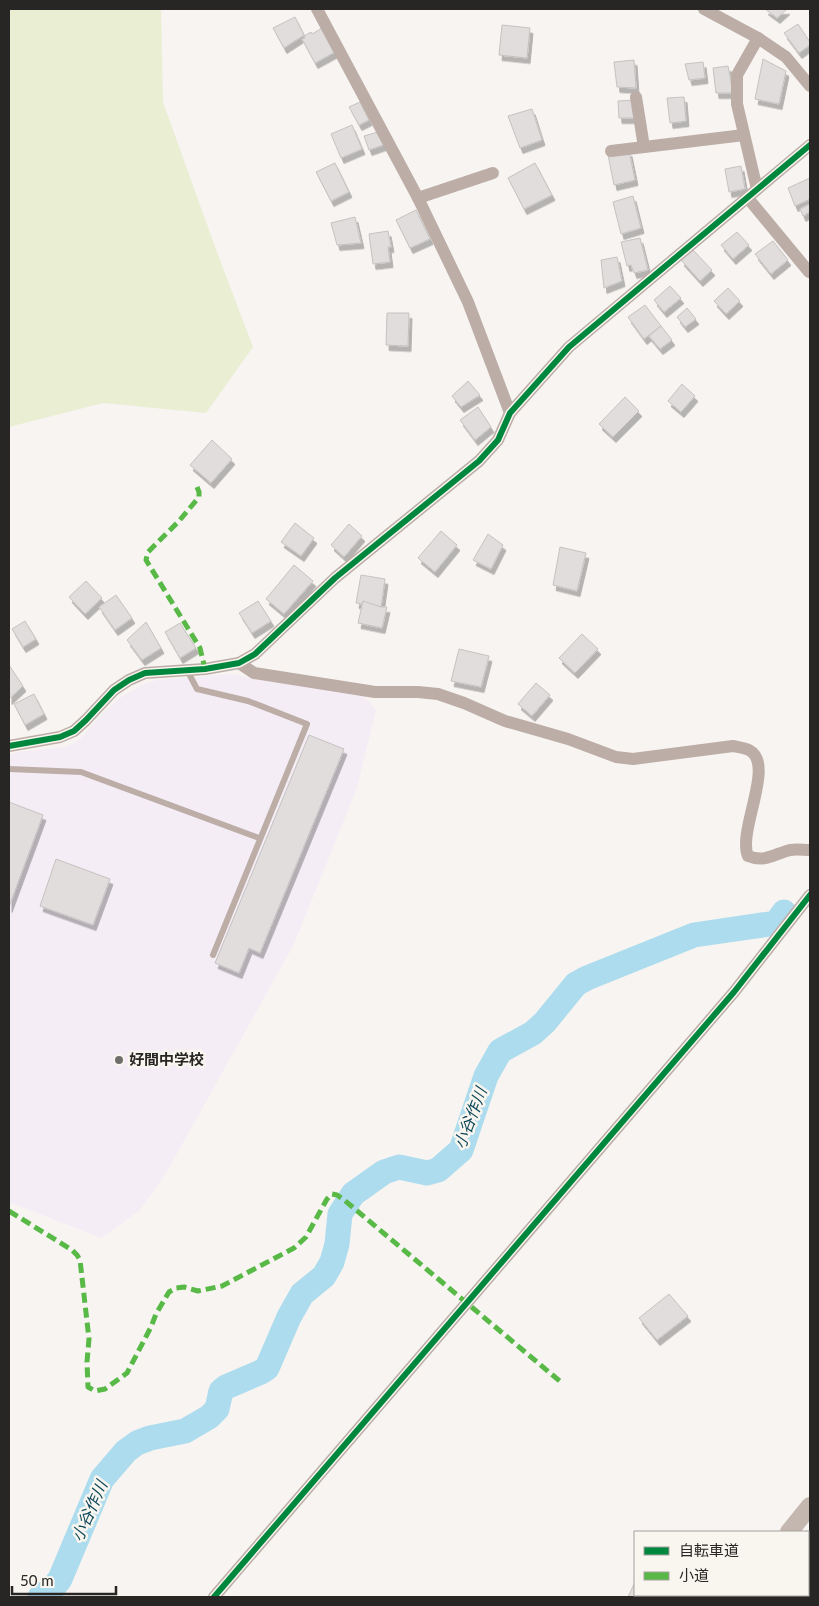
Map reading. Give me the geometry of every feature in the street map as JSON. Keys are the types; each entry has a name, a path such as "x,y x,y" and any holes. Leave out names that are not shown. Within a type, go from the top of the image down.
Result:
{"street":[{"path":"317,9 418,198 468,302 510,413"},
{"path":"704,9 758,38 786,57 810,86"},
{"path":"758,38 737,75 737,104 744,135 752,193 809,272"},
{"path":"636,97 644,147"},
{"path":"611,151 744,135"},
{"path":"9,746 60,737 74,731 114,690 129,680 145,673 239,663 255,654 336,578 479,461 498,440 510,413 569,347 810,145"},
{"path":"418,198 493,173"},
{"path":"239,663 254,673 375,692 438,694 505,721 568,739 616,757 633,759 733,746 749,750 756,756 759,770 758,784 749,816 745,850 748,856 756,860 791,850 810,850"},
{"path":"214,1597 734,992 810,895"},
{"path":"789,1531 810,1506"}],"lane":[{"path":"187,670 197,688 248,701 307,724 212,955"},
{"path":"9,769 81,772 259,838"}],"shaded area":[{"name":"好間中学校","path":"230,674 364,696 376,710 357,788 293,946 165,1175 139,1211 101,1238 9,1202 9,755 18,752 65,747 72,744 80,739 118,699 144,684 157,680"}],"green space":[{"path":"9,9 161,9 163,102 253,347 206,413 103,403 9,427"},
{"path":"810,1541 810,1597 762,1597 809,1596"}],"building":[{"path":"765,9 787,9 777,18"},
{"path":"295,17 304,35 284,48 273,28"},
{"path":"798,24 810,42 810,45 799,53 784,33"},
{"path":"502,25 530,28 527,58 499,55"},
{"path":"322,28 335,52 315,63 302,39 311,32 312,34"},
{"path":"763,59 786,71 779,104 755,99"},
{"path":"634,60 636,88 617,87 614,62"},
{"path":"703,62 705,78 689,80 685,64"},
{"path":"728,66 733,93 716,93 713,68"},
{"path":"684,97 686,121 670,123 667,98"},
{"path":"635,100 635,118 619,118 618,101"},
{"path":"360,102 369,120 359,125 349,107"},
{"path":"532,109 542,140 520,148 508,116"},
{"path":"352,125 362,149 341,158 331,134"},
{"path":"381,131 386,144 369,150 364,136"},
{"path":"629,151 635,180 614,185 608,155"},
{"path":"335,163 349,192 331,201 316,172"},
{"path":"535,163 552,195 524,209 508,178"},
{"path":"741,166 745,189 729,192 725,169"},
{"path":"810,178 810,199 795,206 788,188"},
{"path":"633,196 641,228 621,234 613,202"},
{"path":"810,204 810,212 803,216 800,209"},
{"path":"416,210 430,239 410,248 396,220"},
{"path":"355,217 361,243 337,245 331,223"},
{"path":"388,231 391,247 388,247 390,262 373,264 369,234"},
{"path":"737,232 749,245 733,259 721,245"},
{"path":"640,238 648,270 634,273 631,265 627,266 621,242"},
{"path":"773,241 788,260 771,274 755,254"},
{"path":"692,249 712,270 700,281 681,260"},
{"path":"617,257 622,281 604,288 601,260"},
{"path":"670,286 681,298 664,312 654,300"},
{"path":"728,288 740,301 726,314 714,301"},
{"path":"645,305 661,326 644,339 628,317"},
{"path":"687,308 696,319 685,327 677,317"},
{"path":"387,313 409,313 408,346 386,345"},
{"path":"661,326 672,340 660,349 649,336"},
{"path":"468,381 480,395 461,407 452,396"},
{"path":"682,384 695,396 681,412 668,401"},
{"path":"625,397 639,411 613,437 599,424"},
{"path":"478,407 491,427 475,440 460,420"},
{"path":"212,440 232,459 211,483 190,465"},
{"path":"295,523 314,538 301,556 281,542"},
{"path":"349,524 362,536 344,557 331,545"},
{"path":"441,531 457,545 435,572 418,558"},
{"path":"488,534 503,545 491,569 473,560"},
{"path":"560,547 586,553 577,591 553,585"},
{"path":"294,565 313,581 284,614 266,599"},
{"path":"361,575 385,579 381,607 356,603"},
{"path":"86,581 102,598 85,614 69,597"},
{"path":"116,595 132,618 115,630 99,607"},
{"path":"258,601 271,621 252,633 239,613"},
{"path":"363,601 387,607 382,628 358,623"},
{"path":"25,621 36,639 23,647 12,629"},
{"path":"146,622 161,648 142,660 127,640"},
{"path":"180,623 196,648 180,658 165,632"},
{"path":"582,634 598,649 575,673 559,658"},
{"path":"459,649 489,656 481,687 451,681"},
{"path":"9,665 23,686 9,699"},
{"path":"536,683 550,695 532,716 518,704"},
{"path":"34,694 44,714 25,725 14,704"},
{"path":"309,735 344,749 260,953 249,948 239,973 215,963"},
{"path":"9,802 43,815 9,907"},
{"path":"56,859 110,879 93,925 40,906"},
{"path":"669,1294 688,1316 657,1340 639,1318"},
{"path":"634,1584 634,1596 671,1597 628,1597"}],"waterway":[{"name":"小谷作川","path":"40,1597 53,1588 60,1579 102,1479 126,1451 137,1443 150,1438 185,1431 209,1417 217,1409 221,1391 267,1368 289,1317 302,1294 324,1276 332,1262 337,1244 340,1214 353,1194 384,1172 399,1167 427,1173 438,1170 461,1150 486,1076 500,1051 533,1033 545,1022 576,984 587,978 694,935 776,923 784,912"}],"marked path":[{"path":"197,487 199,497 179,521 148,552 146,560 200,648 205,669"},
{"path":"9,1211 72,1250 80,1260 89,1339 87,1362 88,1387 95,1391 105,1389 127,1373 169,1292 176,1288 184,1287 198,1291 222,1286 294,1248 306,1237 327,1199 332,1194 343,1199 562,1383"}],"cycle path":[{"path":"9,746 60,737 74,731 114,690 129,680 145,673 205,669 239,663 255,654 335,578 479,461 498,440 510,413 569,347 810,145"},
{"path":"214,1597 734,992 810,895"}],"place":[{"name":"好間中学校","path":"119,1060"}]}
